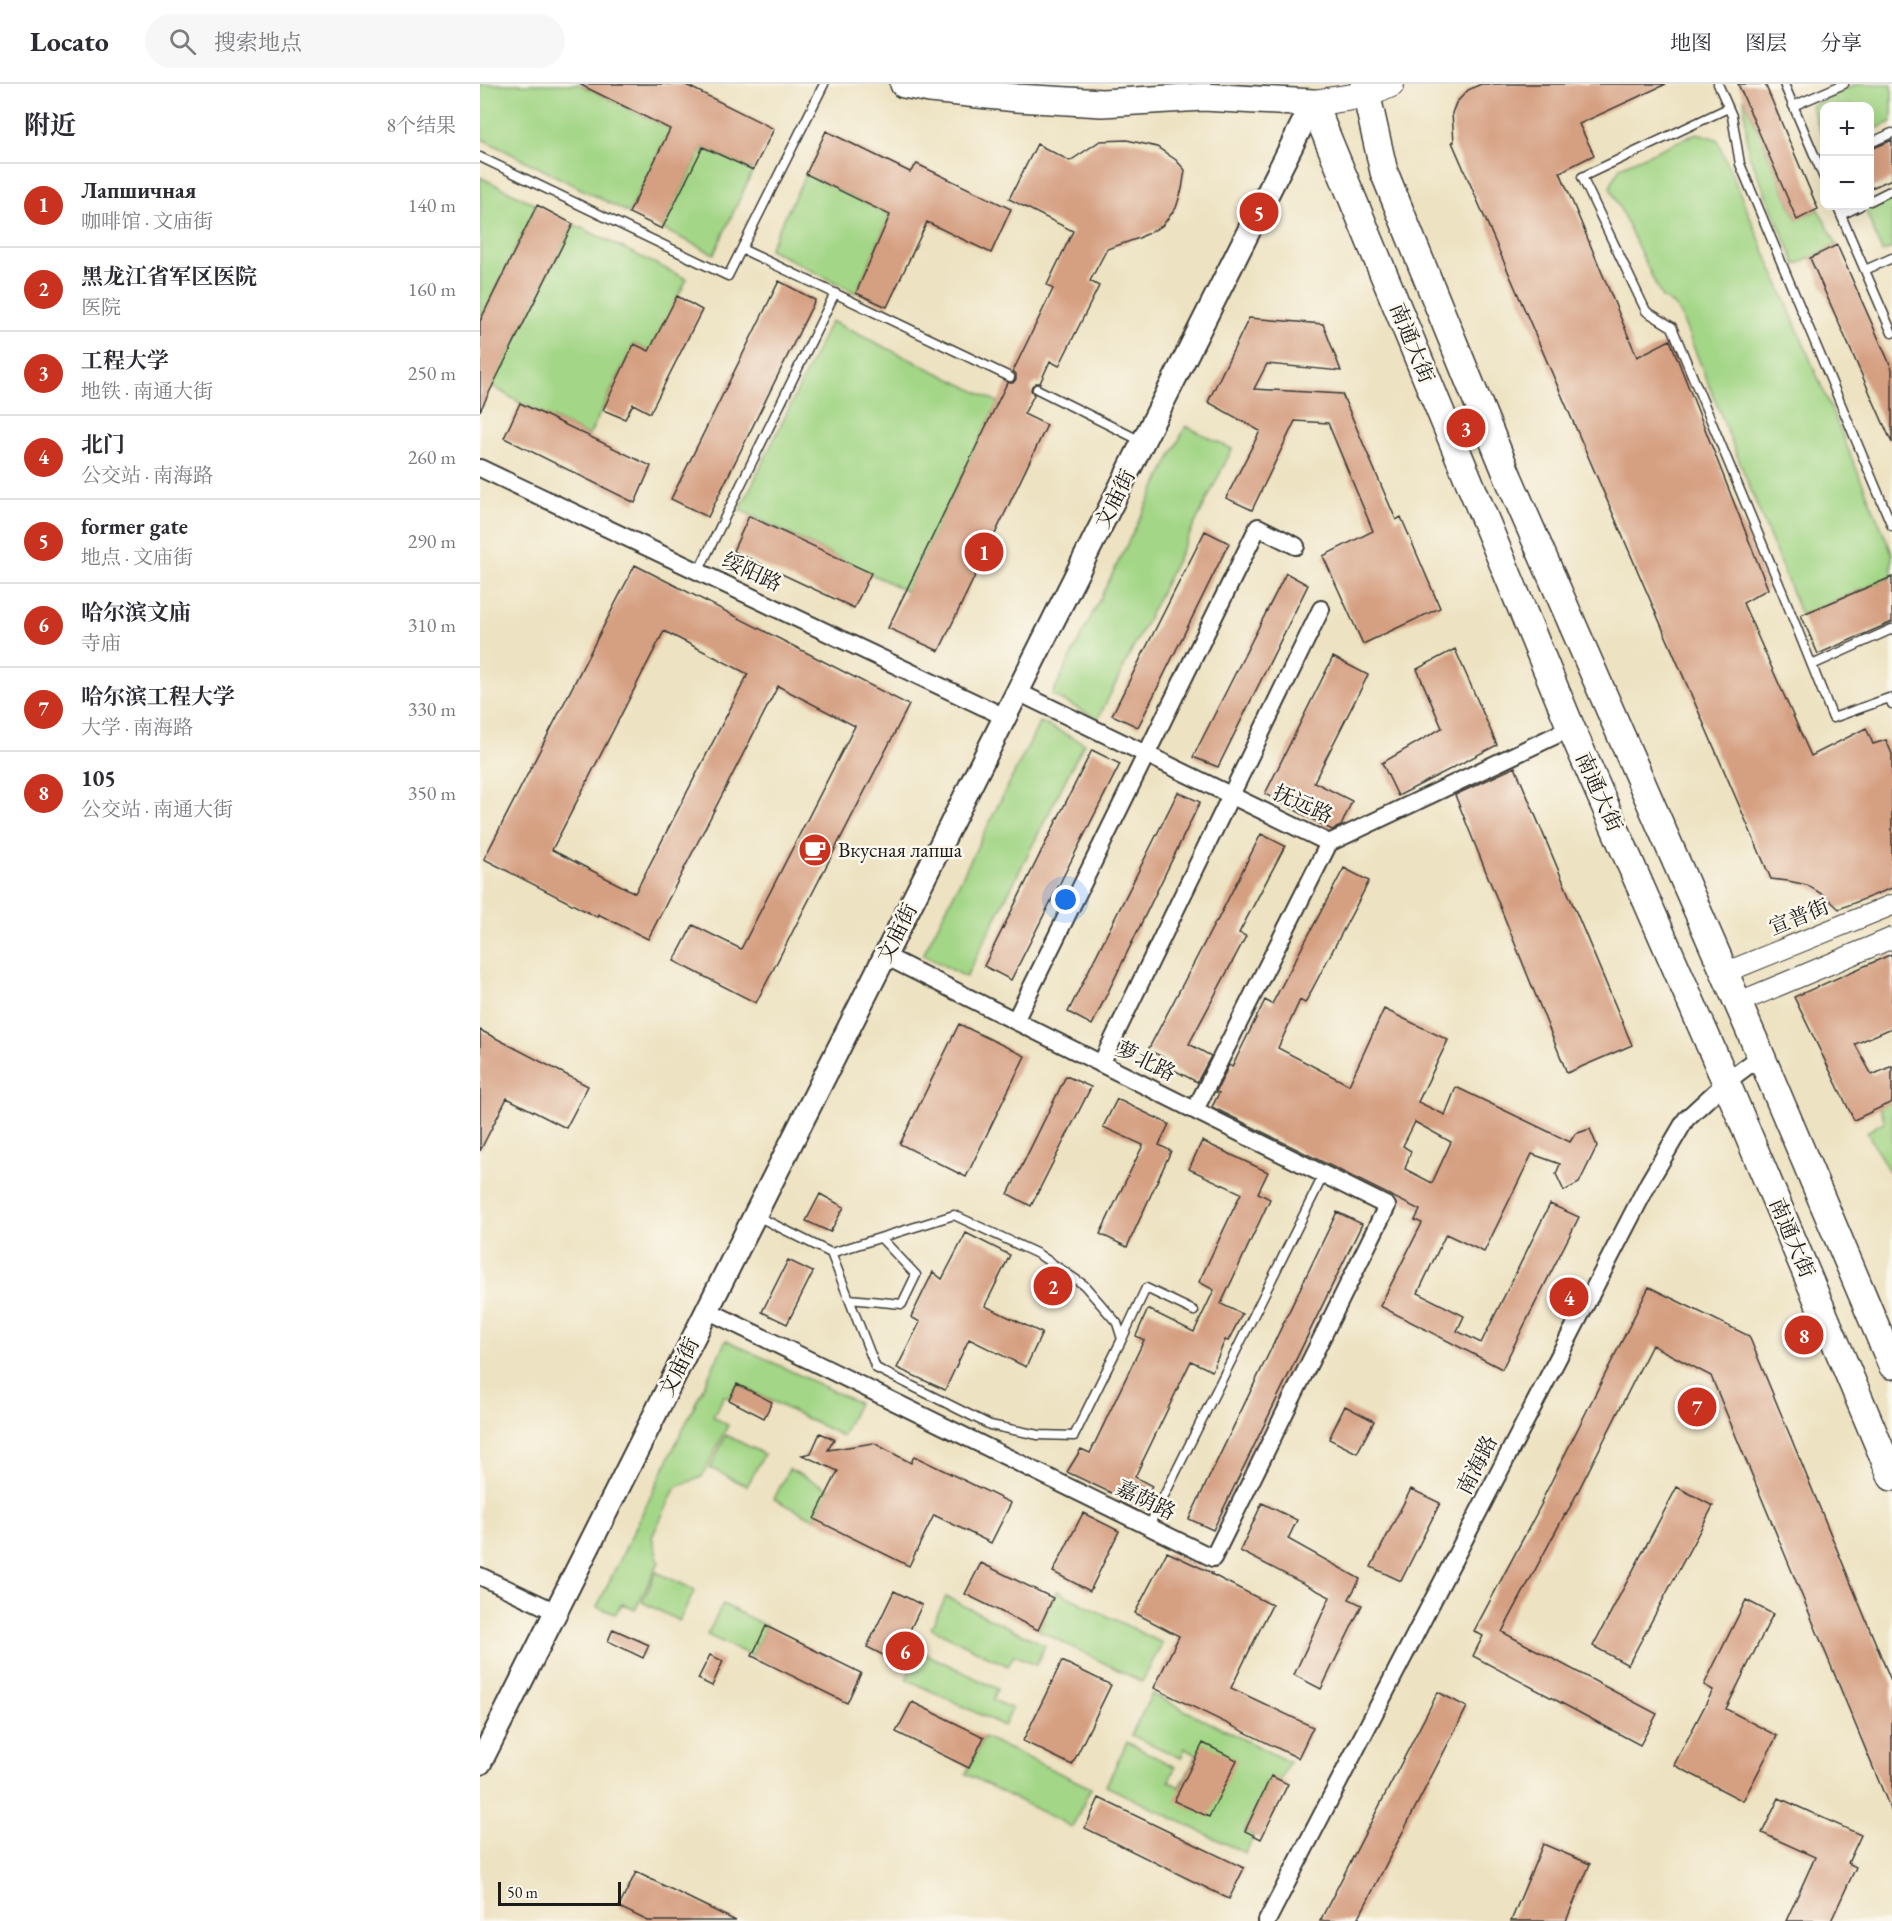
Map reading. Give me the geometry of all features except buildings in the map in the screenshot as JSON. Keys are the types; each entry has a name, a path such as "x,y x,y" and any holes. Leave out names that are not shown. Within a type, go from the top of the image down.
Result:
{"highway":[{"path":"904,84 1017,98 1102,103 1315,90"},
{"name":"南通大街","path":"1315,90 1571,728 1726,1082 1892,1477"},
{"name":"南通大街","path":"1365,90 1384,172 1509,479 1761,1056 1892,1365"}],"main road":[{"path":"1315,90 1365,90 1391,84"},
{"name":"文庙街","path":"480,1763 1143,442 1315,90"}],"street":[{"name":"绥阳路","path":"480,468 1005,717"},
{"path":"1016,1021 1258,527 1296,546"},
{"path":"1101,1064 1321,609"},
{"name":"抚远路","path":"1018,692 1329,843 1571,728"},
{"path":"1195,1110 1329,843"},
{"name":"宣普街","path":"1724,973 1892,905"},
{"path":"1737,1003 1892,938"},
{"name":"萝北路","path":"885,956 1387,1206"},
{"name":"南海路","path":"1267,1921 1649,1182 1686,1119 1726,1082 1761,1056"},
{"name":"嘉荫路","path":"707,1310 1213,1558 1387,1206"},
{"path":"480,1576 555,1612"}],"lane":[{"path":"480,157 728,276 824,84"},
{"path":"1718,84 1732,116 1740,164 1892,526"},
{"path":"1784,84 1820,160"},
{"path":"1793,105 1844,84"},
{"path":"1728,108 1582,177 1646,311 1672,327 1833,718 1889,698 1892,704"},
{"path":"1874,141 1892,133"},
{"path":"1874,199 1892,190"},
{"path":"1838,210 1891,328"},
{"path":"1840,215 1851,210"},
{"path":"741,249 1010,377"},
{"path":"1865,270 1892,258"},
{"path":"698,572 835,293"},
{"path":"1037,389 1143,442"},
{"path":"1812,665 1892,629"},
{"path":"1149,1526 1324,1174"},
{"path":"755,1215 831,1253 876,1368 990,1425 1038,1435 1074,1436 1146,1288 1194,1311"},
{"path":"831,1253 954,1215 1038,1254 1084,1286 1117,1323 1122,1339"},
{"path":"849,1299 902,1304 916,1275 881,1238"}],"green space":[{"path":"480,84 579,84 670,129 629,213 480,138"},
{"path":"1857,84 1892,84 1892,122 1874,129 1874,102 1820,102 1820,130 1811,106"},
{"path":"1744,98 1797,220 1818,209 1837,245 1796,265 1748,152"},
{"path":"1697,133 1717,139 1892,553 1892,577 1801,615 1682,318 1675,306 1662,298 1610,187 1620,167"},
{"path":"703,147 753,170 714,254 662,229"},
{"path":"806,174 890,215 856,293 769,249"},
{"path":"480,177 537,205 480,321"},
{"path":"1892,196 1892,248 1882,252 1865,210 1874,210 1874,205"},
{"path":"573,224 687,279 649,351 634,344 589,436 520,403 492,386"},
{"path":"831,321 998,402 906,591 740,510"},
{"path":"1186,426 1232,449 1098,719 1052,695"},
{"path":"1040,722 1084,743 966,977 923,955"},
{"path":"1892,1102 1892,1177 1867,1132 1885,1121 1879,1107"},
{"path":"726,1340 858,1403 842,1436 737,1384 730,1398 724,1396 713,1417 728,1425 702,1477 676,1487 652,1537 659,1562 635,1610 622,1604 615,1614 597,1607"},
{"path":"726,1435 764,1454 747,1486 710,1468"},
{"path":"789,1469 829,1489 814,1519 774,1499"},
{"path":"656,1572 695,1590 679,1621 642,1602"},
{"path":"1057,1591 1162,1643 1142,1682 1038,1630"},
{"path":"946,1597 1045,1645 1036,1665 1014,1655 1008,1666 931,1628"},
{"path":"723,1604 766,1626 752,1656 707,1635"},
{"path":"920,1651 998,1689 993,1700 1012,1709 1004,1726 906,1679"},
{"path":"1152,1694 1289,1762 1280,1781 1271,1777 1245,1830 1254,1836 1245,1853 1106,1786 1127,1742 1175,1767 1169,1781 1180,1787 1197,1754 1185,1748 1181,1758 1131,1735"},
{"path":"984,1737 1091,1788 1072,1827 966,1774"}],"place":[{"name":"former gate","path":"1259,212"},
{"name":"工程大学","path":"1466,428"},
{"name":"Лапшичная","path":"984,552"},
{"name":"Вкусная лапша","path":"815,850"},
{"name":"黑龙江省军区医院","path":"1053,1286"},
{"name":"北门","path":"1569,1297"},
{"name":"105","path":"1804,1335"},
{"name":"哈尔滨工程大学","path":"1697,1407"},
{"name":"哈尔滨文庙","path":"905,1651"}]}
